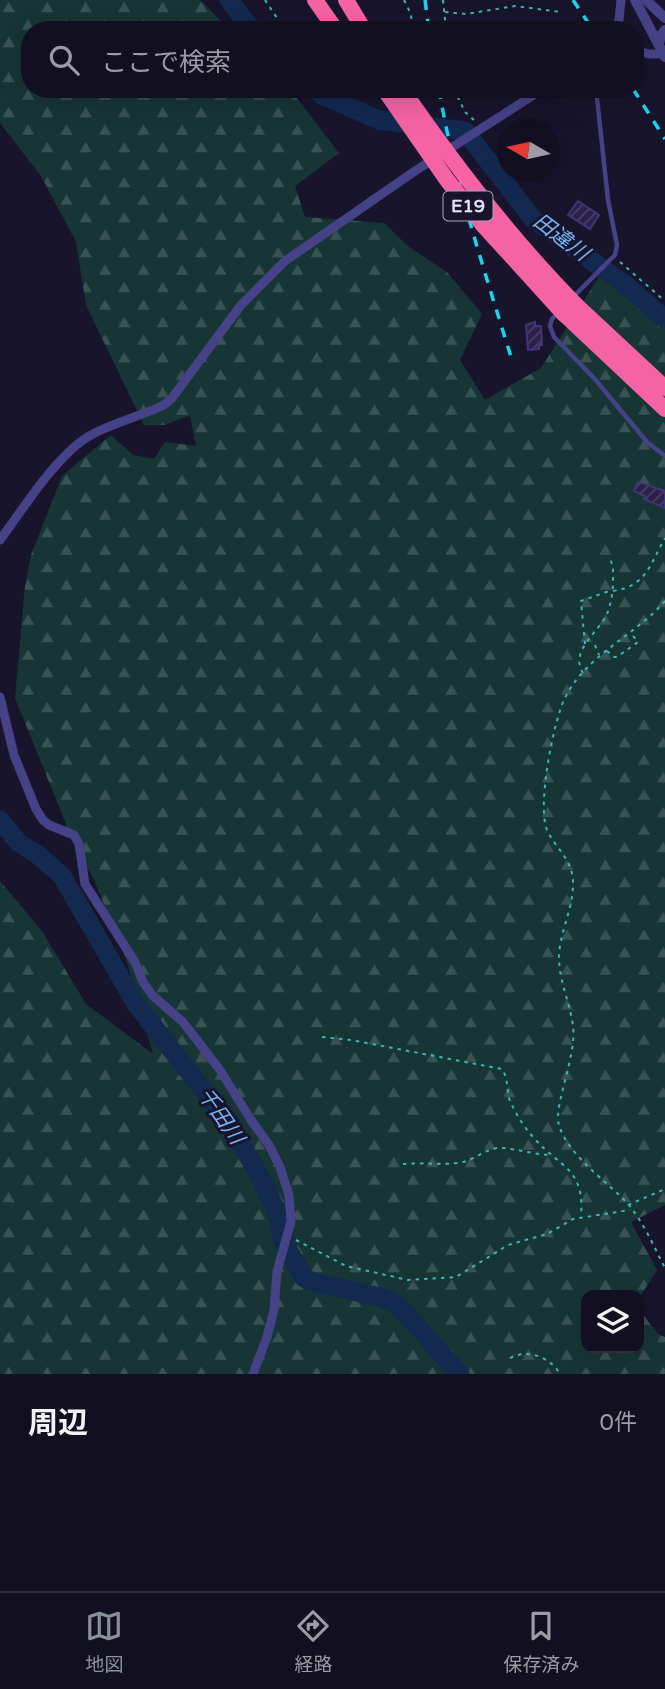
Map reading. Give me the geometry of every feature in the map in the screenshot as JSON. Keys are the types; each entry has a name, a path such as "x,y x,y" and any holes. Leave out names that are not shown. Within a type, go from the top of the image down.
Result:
{"highway":[{"path":"315,0 330,21"},
{"path":"327,0 340,21"},
{"path":"346,0 359,21"},
{"path":"356,0 369,21"},
{"name":"E19","path":"390,98 454,189 491,234 570,309 665,409"},
{"name":"E19","path":"408,98 465,177 547,275 570,309 665,388"},
{"path":"419,98 467,164 465,177"}],"street":[{"path":"619,21 621,0"},
{"path":"635,0 662,51"},
{"path":"646,0 665,18"},
{"path":"662,51 661,36 665,30"},
{"path":"644,53 662,51"},
{"path":"0,540 61,460 77,444 93,434 164,405 173,398 233,314 285,261 326,231 529,98"},
{"path":"0,697 14,755 43,820 74,835 79,844 85,884 135,962 143,982 152,995 192,1032 220,1070 270,1145 289,1195 291,1221 288,1236 277,1272 270,1324 253,1374"}],"lane":[{"path":"597,98 608,200 617,245 613,258 552,319 550,331 647,442 665,456"}],"path":[{"path":"265,0 279,21"},
{"path":"404,0 411,21"},
{"path":"443,0 446,21"},
{"path":"445,12 466,14 515,6 561,12"},
{"path":"458,98 465,112 481,130"},
{"path":"613,258 665,301"},
{"path":"585,645 581,601 612,590 627,589 640,580 648,572 665,538"},
{"path":"584,673 579,665 585,645 606,617 612,590 613,566 610,559"},
{"path":"665,601 606,649 564,698 547,764 545,789 547,829 567,857 573,880 559,959 574,1037 568,1076 557,1115 563,1135 576,1153 628,1205 665,1268"},
{"path":"606,649 617,657 638,642 629,631"},
{"path":"595,645 600,655"},
{"path":"322,1037 331,1036 390,1049 446,1057 469,1065 502,1069 508,1077 510,1102 532,1137 571,1171 578,1182 583,1199 581,1217"},
{"path":"403,1164 460,1163 491,1149 500,1148 552,1155"},
{"path":"628,1205 665,1189"},
{"path":"288,1236 346,1266 408,1280 444,1278 456,1277 508,1245 547,1234 581,1217 631,1210"},
{"path":"510,1358 517,1355 544,1358 554,1364 560,1374"}],"green space":[{"path":"0,0 200,0 221,21 21,21 21,98 297,98 339,153 295,186 305,217 384,223 409,247 447,272 482,314 460,360 485,400 541,368 602,272 665,326 665,1205 631,1222 657,1270 644,1290 581,1290 581,1353 644,1353 644,1316 658,1334 665,1337 665,1374 0,1374 0,881 42,931 86,1004 153,1054 126,959 95,882 73,841 15,698 25,586 31,555 62,476 111,435 133,455 154,459 165,442 196,446 190,415 165,425 144,425 86,305 76,242 41,176 0,123"}],"building":[{"path":"578,201 599,215 590,229 568,215"},
{"path":"535,322 535,326 541,326 542,345 539,345 539,349 528,350 526,325"},
{"path":"638,482 665,491 665,508 644,499 645,496 634,491"}],"waterway":[{"name":"田違川","path":"229,0 245,21"},
{"name":"田違川","path":"329,98 379,120 465,131 533,219 627,286 665,319"},
{"name":"千田川","path":"0,820 19,843 37,854 62,876 136,1004 231,1126 264,1184 277,1213 282,1239 304,1278 394,1303 460,1374"}],"railway":[{"path":"425,0 428,21"},
{"path":"573,0 587,21"},
{"path":"441,98 461,191 511,357"},
{"path":"639,98 665,139"}]}
